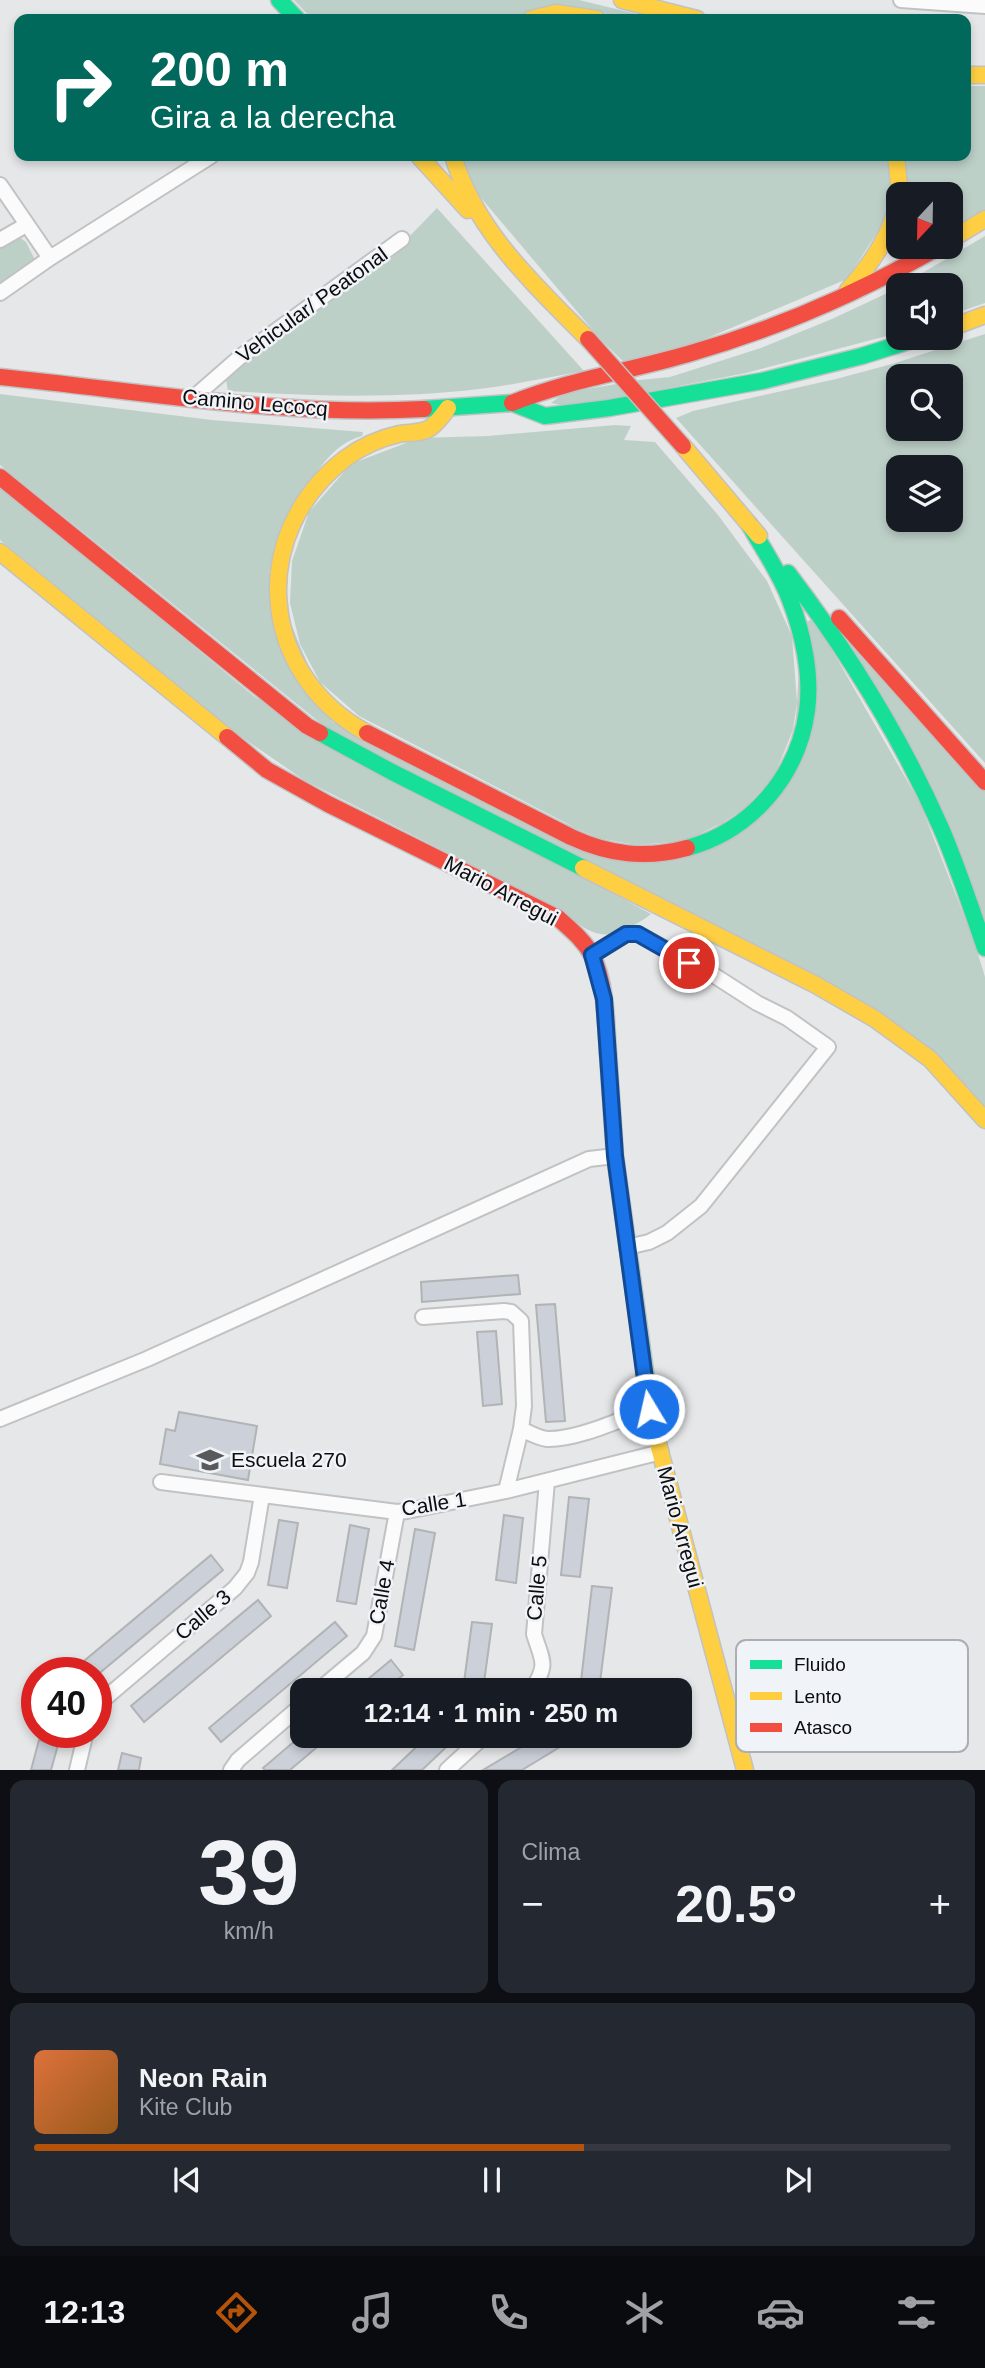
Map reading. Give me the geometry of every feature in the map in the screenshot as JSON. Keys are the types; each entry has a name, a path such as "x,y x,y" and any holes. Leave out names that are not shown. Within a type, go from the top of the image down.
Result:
{"main road":[{"path":"279,0 292,14"},
{"path":"622,0 677,14"},
{"path":"424,161 683,446 749,524 834,633 873,695 933,810 985,948"},
{"path":"454,161 462,186 487,230"},
{"path":"897,161 899,182"},
{"path":"963,232 985,219"},
{"path":"838,301 872,263 886,238"},
{"path":"512,403 537,392 690,354 778,325 838,301 917,259"},
{"path":"963,323 985,315"},
{"path":"512,403 545,416 634,405 762,381 886,348"},
{"name":"Camino Lecocq","path":"0,377 192,399 327,410 448,408 512,403"},
{"path":"448,408 429,429 383,439 347,458 312,492 296,518 284,548 276,602 282,631 294,662 310,686 329,707 351,724 582,841 628,855 678,852 704,844 748,820 783,781 801,738 806,717 807,671 789,597 749,524"},
{"path":"0,477 307,726 382,767 865,1012 930,1059 985,1119"},
{"path":"749,524 786,558 985,782"},
{"name":"Mario Arregui","path":"0,552 267,770 328,804 558,918 580,938 592,955 604,999 615,1156 649,1409 736,1735"},
{"name":"Mario Arregui","path":"740,1752 745,1769"}],"street":[{"path":"901,0 982,4"},
{"path":"0,293 50,258 203,161"},
{"path":"0,185 50,258"},
{"path":"0,240 26,225"},
{"name":"Vehicular/ Peatonal","path":"192,399 240,357 402,239"},
{"path":"592,955 626,934 638,934 787,1018 828,1047 701,1206 667,1233 627,1247"},
{"path":"0,1419 147,1359 589,1159 615,1156"},
{"path":"423,1317 503,1311 517,1316 521,1321 524,1406 506,1491"},
{"path":"521,1429 545,1439 555,1438 579,1433 649,1409"},
{"name":"Calle 1","path":"161,1482 397,1512 506,1491 661,1452"},
{"name":"Calle 5","path":"537,1678 543,1662 543,1654 534,1634 547,1480"},
{"name":"Calle 3","path":"112,1692 235,1588 247,1573 262,1495"},
{"name":"Calle 4","path":"333,1678 363,1653 374,1636 397,1512"},
{"path":"231,1769 237,1760 290,1715"},
{"path":"77,1769 82,1748"},
{"path":"447,1769 471,1748"}],"green space":[{"path":"294,0 579,0 636,14 607,14 583,8 527,14 307,14"},
{"path":"971,86 985,86 985,210 963,224 963,182 907,182 905,161 971,161"},
{"path":"462,161 889,161 890,182 886,182 886,219 847,279 691,345 627,365 602,341 476,192"},
{"path":"437,208 584,371 492,387 416,394 322,395 228,391 225,374 404,242"},
{"path":"985,236 985,303 963,311 963,273 922,273 946,259 963,259 963,249"},
{"path":"19,237 26,242 34,258 0,285 0,246"},
{"path":"886,294 886,336 746,373 571,407 551,403 564,393 670,377 761,348"},
{"path":"985,334 985,763 676,418 693,411 886,366 886,441 963,441 963,364 892,364 935,350 963,350 963,341"},
{"path":"0,394 212,420 363,432 362,436 344,444 329,457 316,473 294,514 269,572 332,722 656,863 792,780 802,623 811,620 829,645 920,803 975,944 985,977 985,1111 938,1059 323,725 0,465"},
{"path":"615,425 631,426 624,440 655,442 718,515 767,581 792,636 797,702 793,730 774,777 739,814 686,841 636,845 593,837 359,716 320,682 300,644 290,603 292,561 309,512 351,464 419,438 488,436"},
{"path":"0,486 255,697 651,914 616,933 589,930 557,908 304,780 230,729 0,540"},
{"path":"826,613 985,791 985,925"}],"building":[{"path":"518,1275 520,1294 422,1302 421,1282"},
{"path":"555,1304 565,1421 546,1422 536,1305"},
{"path":"496,1331 502,1404 483,1406 477,1332"},
{"path":"179,1412 257,1426 248,1480 160,1464 166,1429 175,1431"},
{"path":"569,1497 589,1499 580,1577 561,1575"},
{"path":"504,1515 523,1518 516,1583 496,1580"},
{"path":"279,1520 298,1523 287,1588 268,1585"},
{"path":"350,1525 369,1529 356,1604 337,1601"},
{"path":"415,1529 435,1533 414,1650 395,1646"},
{"path":"211,1555 223,1570 112,1663 112,1657 89,1657"},
{"path":"592,1586 612,1588 601,1678 581,1678"},
{"path":"258,1600 271,1616 144,1722 131,1706"},
{"path":"335,1622 347,1636 297,1678 290,1678 290,1684 221,1742 209,1728"},
{"path":"472,1622 492,1624 485,1678 465,1678"},
{"path":"391,1660 403,1675 399,1678 369,1678"},
{"path":"290,1745 290,1748 316,1748 290,1770 263,1768"},
{"path":"37,1748 57,1748 51,1770 31,1770"},
{"path":"415,1748 445,1748 422,1770 392,1770"},
{"path":"520,1748 558,1748 522,1770 483,1770"},
{"path":"122,1753 141,1758 139,1770 118,1770"}],"traffic: fast":[{"path":"279,0 292,14"},
{"path":"512,403 545,416 609,408 762,381 886,348"},
{"path":"424,409 512,403"},
{"path":"687,848 731,829 768,797 793,757 802,735 807,711 807,669 799,626 781,580 749,524"},
{"path":"788,573 852,664 909,761 947,843 985,948"},
{"path":"320,733 583,868"},
{"path":"608,1053 615,1156 652,1421"}],"traffic: slow":[{"path":"622,0 677,14"},
{"path":"552,14 563,14"},
{"path":"971,75 985,75"},
{"path":"424,161 468,210"},
{"path":"455,161 476,209 492,233 528,277 588,339"},
{"path":"897,161 899,182"},
{"path":"963,232 985,219"},
{"path":"848,290 886,235"},
{"path":"963,323 985,315"},
{"path":"367,733 331,707 304,676 286,640 279,602 280,562 292,524 314,489 346,458 385,438 426,430 433,426 448,408"},
{"path":"683,446 759,536"},
{"path":"0,552 227,737"},
{"path":"583,868 816,985 875,1019 930,1059 985,1120"},
{"path":"652,1421 736,1736"},
{"path":"740,1752 745,1770"}],"traffic: jam":[{"path":"512,403 555,388 688,354 753,333 848,294 917,259"},
{"path":"588,339 683,446"},
{"path":"0,377 265,406 424,409"},
{"path":"0,477 307,726 320,733"},
{"path":"839,618 985,782"},
{"path":"367,733 586,843 614,851 643,854 687,848"},
{"path":"227,737 267,770 328,804 558,918 585,944 597,966 604,1003 608,1053"}],"place":[{"name":"Escuela 270","path":"210,1460"}],"route":[{"path":"649,1409 615,1156 604,999 592,955 626,934 638,934 689,963"}]}
